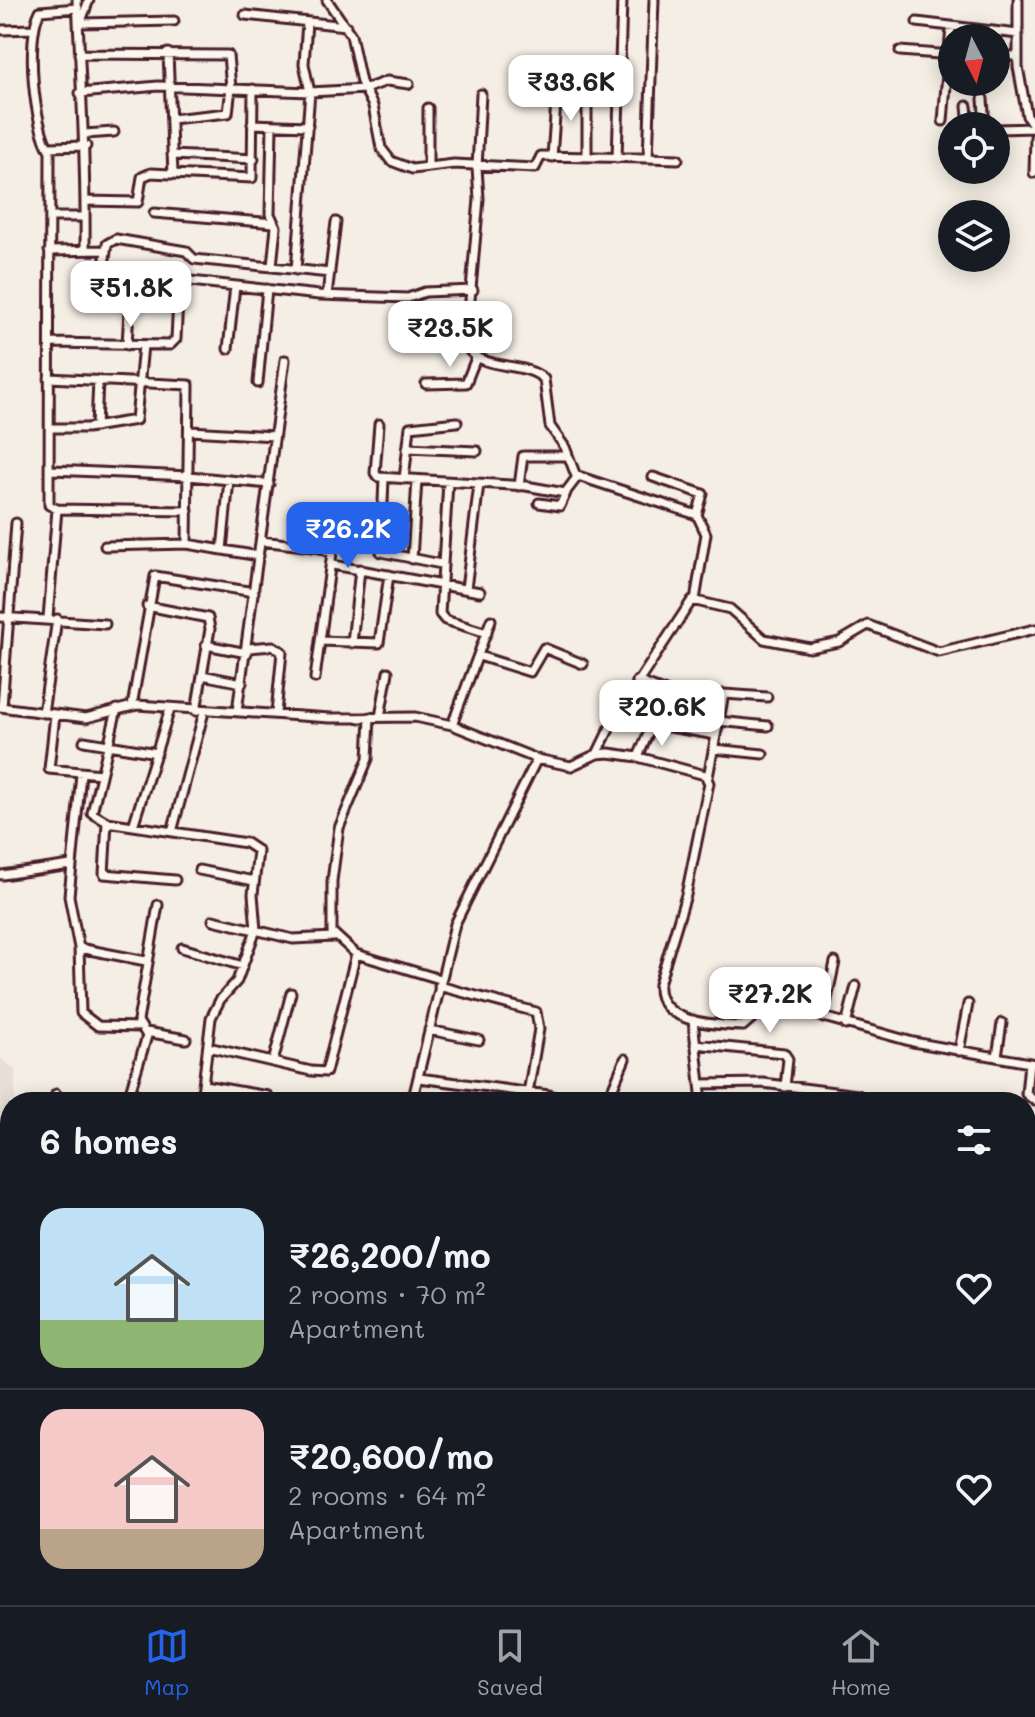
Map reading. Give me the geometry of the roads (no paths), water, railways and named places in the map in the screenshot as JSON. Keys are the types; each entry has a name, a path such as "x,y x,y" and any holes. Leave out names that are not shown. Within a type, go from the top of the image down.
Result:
{"street":[{"path":"79,25 89,0"},
{"path":"327,0 346,26 384,155 403,168 535,168 540,157 678,159"},
{"path":"617,158 622,0"},
{"path":"648,158 654,0"},
{"path":"1018,0 1017,56 1027,116 1035,128"},
{"path":"85,250 86,146 80,93 77,4 40,11 34,29 33,82 43,139 48,147 52,470 49,505 57,509 188,511"},
{"path":"245,15 346,26"},
{"path":"79,25 174,21"},
{"path":"296,270 310,92 304,64 307,22"},
{"path":"917,22 938,25"},
{"path":"1,30 34,29"},
{"path":"1010,33 1018,34"},
{"path":"900,51 938,54"},
{"path":"168,53 173,174"},
{"path":"79,54 228,55 231,88 228,113 171,119"},
{"path":"1010,56 1017,56"},
{"path":"552,157 559,61"},
{"path":"80,93 171,86 310,92 365,89 387,81 409,84"},
{"path":"587,88 587,157"},
{"path":"85,201 138,202 146,174 247,180 255,175 253,89"},
{"path":"481,94 477,167 479,199 467,343 476,358 535,372 544,379 550,426 576,476"},
{"path":"983,99 984,112"},
{"path":"967,106 968,112"},
{"path":"428,108 428,167"},
{"path":"252,124 308,126"},
{"path":"272,126 272,266"},
{"path":"1010,129 1035,128"},
{"path":"85,134 114,132"},
{"path":"1034,173 1035,137"},
{"path":"48,147 86,146"},
{"path":"172,155 254,159"},
{"path":"154,213 274,223"},
{"path":"50,217 85,217"},
{"path":"327,295 336,222"},
{"path":"330,273 194,259 186,251 116,239 110,240 105,250 105,270 131,276 327,295 408,298 425,292 473,290"},
{"path":"49,251 105,250"},
{"path":"127,345 131,276"},
{"path":"50,343 170,345 174,342 179,280"},
{"path":"228,349 235,286"},
{"path":"258,383 267,289"},
{"path":"397,329 470,320"},
{"path":"51,428 96,427 136,420 143,345"},
{"path":"426,384 466,383 476,358"},
{"path":"237,711 285,360"},
{"path":"49,378 189,385 191,431 187,544"},
{"path":"96,427 98,380"},
{"path":"404,479 410,427 457,422"},
{"path":"379,424 375,473 384,478 519,486 566,493"},
{"path":"191,431 274,436"},
{"path":"407,448 477,451"},
{"path":"519,486 523,456 568,456"},
{"path":"52,470 189,476 269,484"},
{"path":"539,503 560,506 576,476"},
{"path":"576,476 697,515"},
{"path":"653,477 703,494 697,515 706,534 695,600"},
{"path":"384,478 381,552 441,564"},
{"path":"222,550 229,480"},
{"path":"412,559 417,480"},
{"path":"448,482 441,564 442,618 487,633"},
{"path":"466,589 479,484"},
{"path":"43,713 52,618 57,509"},
{"path":"16,523 4,617 1,707 86,718 132,706 415,717 452,725 537,759 574,766 597,754 638,757 708,777"},
{"path":"261,541 330,551 333,565 315,678"},
{"path":"105,546 187,544 259,556"},
{"path":"333,565 480,592"},
{"path":"352,643 360,569"},
{"path":"132,706 153,578 158,575 254,592"},
{"path":"320,641 379,643 389,575"},
{"path":"597,754 637,681 687,602 695,600 730,609 764,639 810,648 839,642 868,625 939,652 1035,629"},
{"path":"147,606 206,615 210,629 200,711 172,832"},
{"path":"4,617 105,624"},
{"path":"452,725 491,620"},
{"path":"206,645 247,650 280,648 283,659 276,713"},
{"path":"479,656 530,672 544,648 583,664"},
{"path":"380,717 388,672"},
{"path":"202,675 242,683"},
{"path":"637,681 666,692 638,757"},
{"path":"767,697 725,693 690,880 659,991 668,1010 693,1020 743,1026 772,1003 846,1025 959,1051 1032,1063 1026,1092"},
{"path":"117,709 92,813 107,822 254,846 258,857 254,881 256,930 237,981 215,1009 203,1092"},
{"path":"133,826 170,709"},
{"path":"55,715 49,769 101,774"},
{"path":"334,937 332,881 339,828 368,759 370,717"},
{"path":"718,721 768,726"},
{"path":"652,724 716,735"},
{"path":"84,741 157,753"},
{"path":"714,749 763,754"},
{"path":"415,1092 439,982 465,898 537,759"},
{"path":"81,774 69,896 79,948 81,1013 98,1026 144,1029 186,1039"},
{"path":"107,822 104,874 175,880"},
{"path":"2,875 71,865"},
{"path":"199,870 254,881"},
{"path":"129,1092 144,1029 138,1021 158,905"},
{"path":"213,920 293,939 334,937 356,954 536,1012 539,1029 528,1092"},
{"path":"79,948 146,961"},
{"path":"182,948 243,966"},
{"path":"208,1047 323,1073 329,1069 356,954"},
{"path":"823,1018 835,962"},
{"path":"846,1025 856,986"},
{"path":"273,1062 291,993"},
{"path":"959,1051 968,1004"},
{"path":"693,1020 701,1092"},
{"path":"997,1057 1002,1023"},
{"path":"429,1030 479,1040"},
{"path":"695,1044 784,1053 788,1059 785,1087"},
{"path":"611,1092 625,1059"},
{"path":"419,1078 514,1092"},
{"path":"700,1084 744,1082 832,1092"},
{"path":"204,1085 245,1092"}]}
